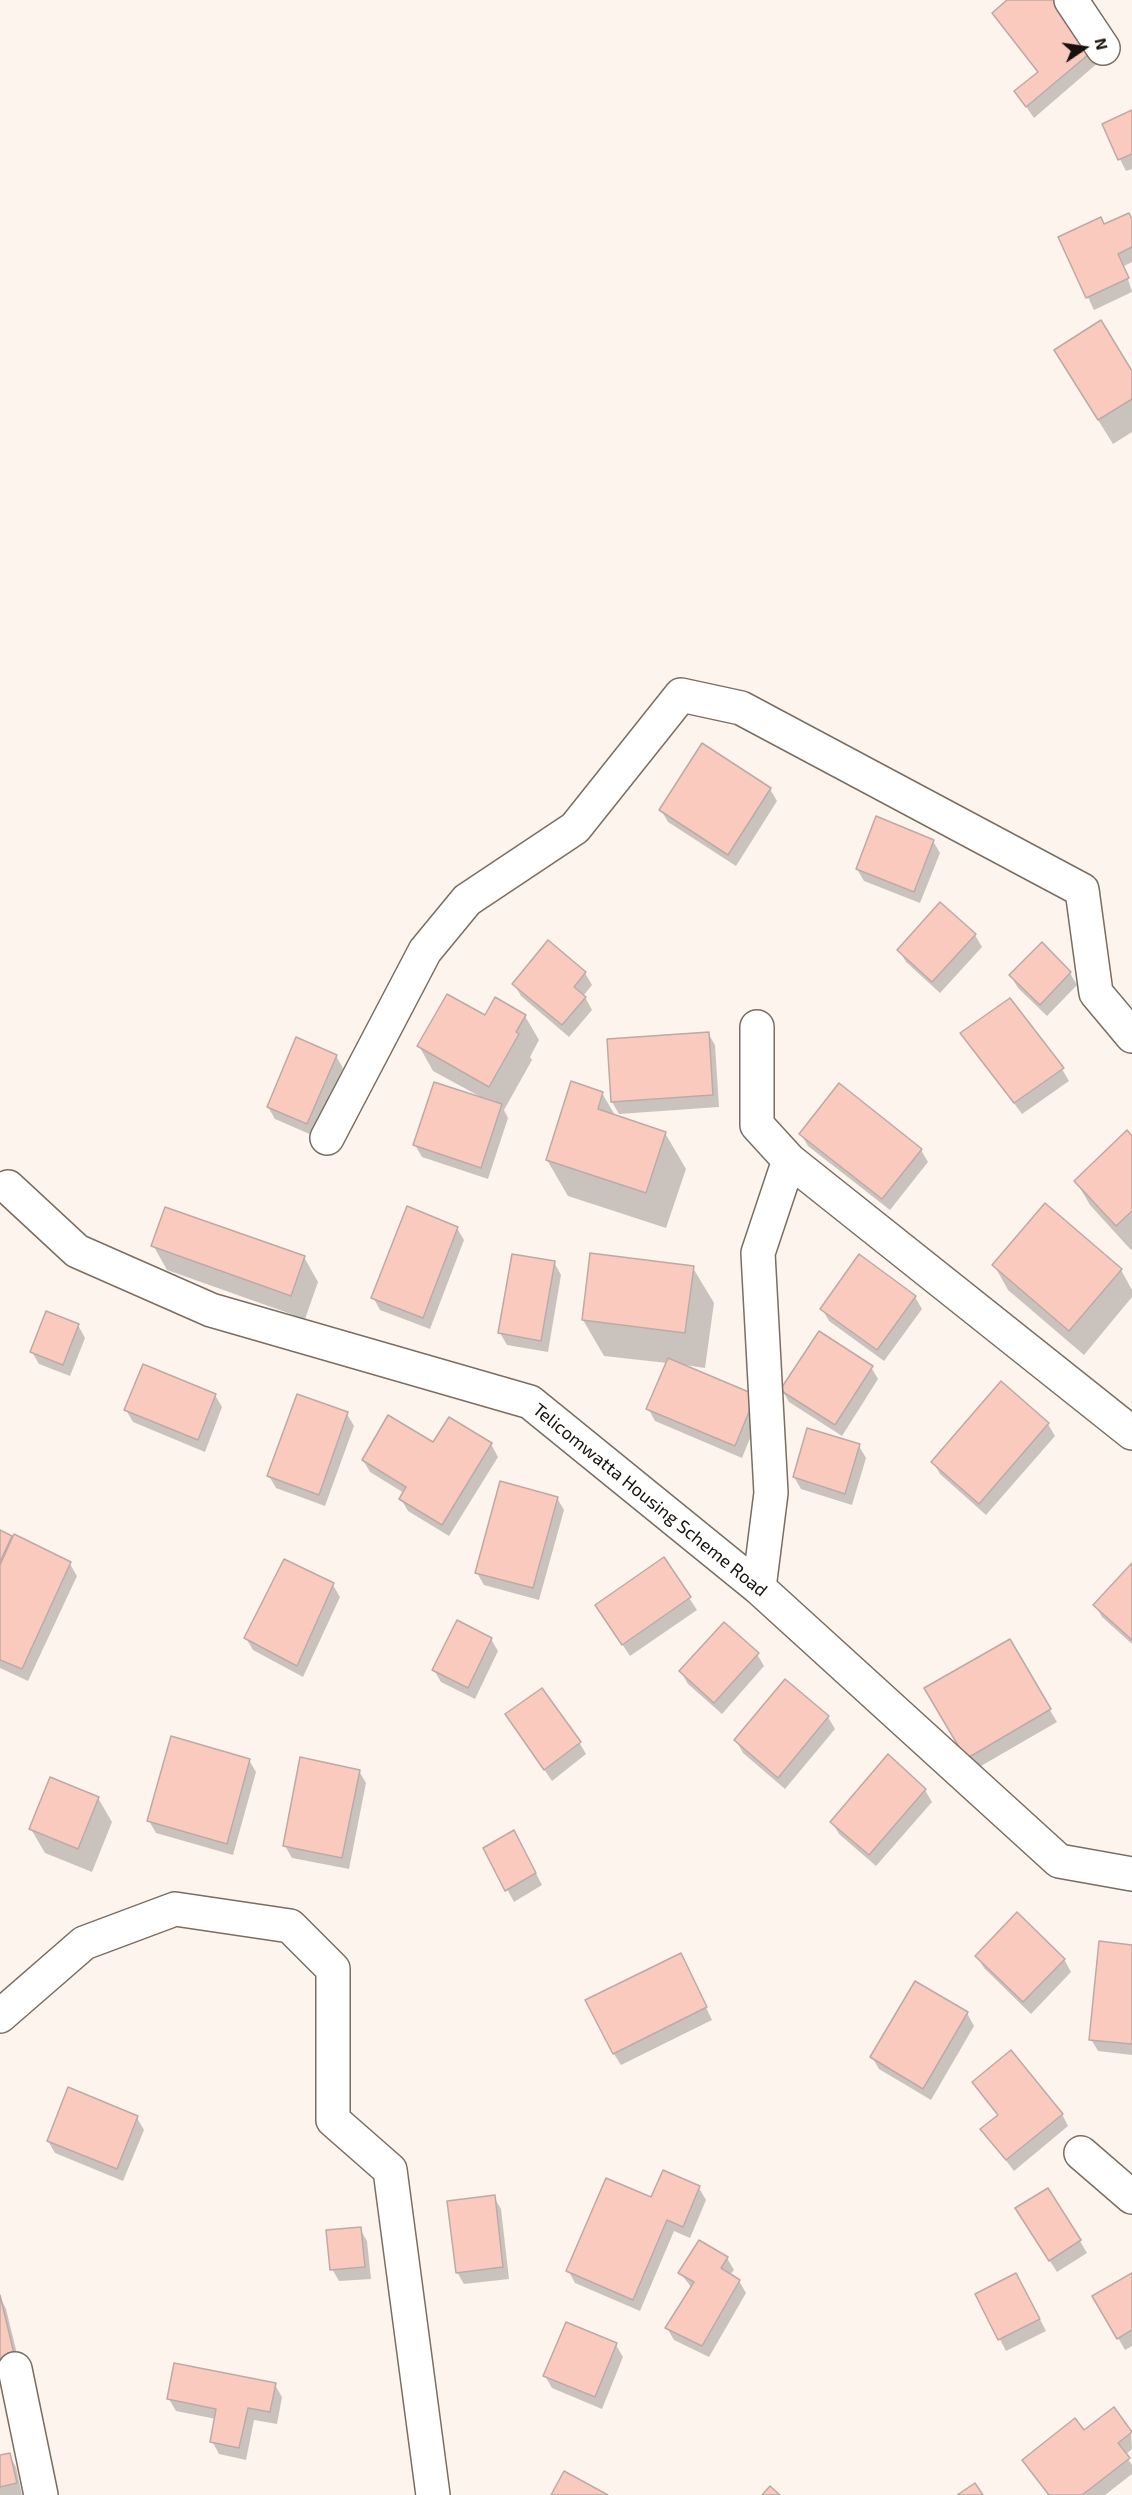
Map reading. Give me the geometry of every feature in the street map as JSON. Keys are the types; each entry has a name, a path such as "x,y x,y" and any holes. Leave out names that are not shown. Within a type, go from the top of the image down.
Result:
{"street":[{"path":"1071,0 1103,48"},
{"path":"327,1138 425,951 466,900 575,828 681,694 741,708 1082,890 1096,993 1132,1036"},
{"path":"757,1027 757,1125 789,1160 1132,1433"},
{"path":"759,1588 771,1493 758,1253 789,1160"},
{"name":"Telicomwatta Housing Scheme Road","path":"8,1187 77,1251 212,1310 530,1402 759,1588 1059,1861 1132,1874"},
{"path":"0,2016 84,1943 175,1909 290,1926 333,1969 333,2120 390,2170 433,2495"},
{"path":"1081,2153 1132,2197"},
{"path":"15,2369 41,2495"}],"building":[{"path":"1007,0 1056,0 1095,49 1026,107 1014,91 1038,72 992,13"},
{"path":"1132,110 1132,154 1118,160 1102,124"},
{"path":"1129,213 1132,219 1132,247 1118,254 1129,278 1086,298 1058,237 1101,217 1104,224"},
{"path":"1101,320 1132,371 1132,399 1098,420 1054,350"},
{"path":"702,743 771,788 728,855 659,810"},
{"path":"876,816 934,840 914,892 856,869"},
{"path":"940,902 976,934 932,982 897,950"},
{"path":"548,940 586,972 574,987 586,997 562,1025 512,984"},
{"path":"1042,942 1071,972 1040,1005 1009,975"},
{"path":"447,994 485,1015 495,997 526,1015 516,1032 519,1034 489,1087 417,1046"},
{"path":"1010,998 1064,1068 1014,1103 960,1033"},
{"path":"709,1032 713,1095 611,1102 607,1039"},
{"path":"296,1037 337,1055 307,1124 267,1107"},
{"path":"571,1081 603,1092 598,1109 666,1132 646,1193 546,1160"},
{"path":"434,1082 502,1104 481,1168 413,1145"},
{"path":"839,1083 922,1149 882,1199 799,1134"},
{"path":"1127,1130 1132,1136 1132,1211 1116,1226 1074,1181"},
{"path":"1045,1203 1122,1269 1069,1331 992,1265"},
{"path":"407,1206 458,1227 423,1318 371,1298"},
{"path":"165,1207 305,1256 291,1296 151,1246"},
{"path":"590,1253 694,1266 685,1333 582,1320"},
{"path":"512,1254 555,1261 541,1341 498,1333"},
{"path":"859,1254 916,1296 877,1350 820,1309"},
{"path":"46,1311 79,1324 63,1365 30,1352"},
{"path":"819,1331 873,1366 835,1425 780,1390"},
{"path":"668,1358 756,1395 735,1446 646,1409"},
{"path":"143,1364 216,1394 198,1440 124,1410"},
{"path":"1001,1381 1049,1423 979,1504 931,1462"},
{"path":"297,1394 348,1412 319,1495 267,1476"},
{"path":"388,1415 433,1442 449,1417 492,1443 442,1525 399,1499 406,1487 362,1460"},
{"path":"807,1428 860,1444 845,1494 793,1477"},
{"path":"500,1481 558,1497 533,1588 475,1573"},
{"path":"0,1530 12,1536 0,1562"},
{"path":"14,1534 71,1562 22,1669 0,1660 0,1565"},
{"path":"664,1557 691,1597 622,1645 595,1605"},
{"path":"284,1559 334,1583 297,1666 244,1638"},
{"path":"1132,1563 1132,1640 1093,1605"},
{"path":"457,1620 492,1638 468,1688 432,1670"},
{"path":"724,1622 759,1653 714,1703 679,1671"},
{"path":"1010,1639 1051,1709 966,1759 924,1688"},
{"path":"785,1679 829,1716 778,1778 734,1740"},
{"path":"542,1688 581,1742 544,1770 505,1714"},
{"path":"171,1736 250,1759 227,1844 147,1821"},
{"path":"888,1754 926,1789 869,1855 830,1822"},
{"path":"300,1757 360,1770 342,1858 283,1846"},
{"path":"50,1777 99,1797 78,1849 29,1829"},
{"path":"514,1830 536,1873 505,1891 483,1848"},
{"path":"1017,1912 1065,1959 1023,2002 975,1956"},
{"path":"1099,1941 1132,1945 1132,2044 1089,2040"},
{"path":"681,1953 707,2007 613,2054 585,2000"},
{"path":"915,1981 968,2012 923,2089 870,2057"},
{"path":"1011,2050 1063,2114 1006,2160 980,2129 998,2115 972,2082"},
{"path":"68,2087 138,2116 117,2169 47,2141"},
{"path":"663,2170 700,2186 683,2227 667,2220 633,2300 566,2271 606,2178 651,2197"},
{"path":"1048,2188 1081,2240 1049,2261 1015,2208"},
{"path":"495,2195 503,2267 456,2273 447,2201"},
{"path":"361,2227 365,2267 330,2270 326,2230"},
{"path":"699,2240 728,2257 721,2268 740,2280 702,2346 665,2328 694,2282 678,2273"},
{"path":"1016,2273 1040,2319 998,2340 975,2294"},
{"path":"1132,2273 1132,2330 1117,2339 1092,2296"},
{"path":"0,2295 16,2362 0,2366"},
{"path":"566,2322 617,2343 595,2397 543,2376"},
{"path":"174,2363 276,2383 270,2412 248,2408 239,2448 210,2442 216,2409 167,2399"},
{"path":"1114,2407 1132,2432 1118,2443 1130,2458 1082,2495 1049,2495 1022,2460 1075,2418 1084,2430"},
{"path":"10,2453 17,2483 0,2487 0,2455"},
{"path":"564,2471 608,2495 551,2495"},
{"path":"975,2483 983,2495 957,2495"},
{"path":"770,2486 780,2495 762,2495"}]}
